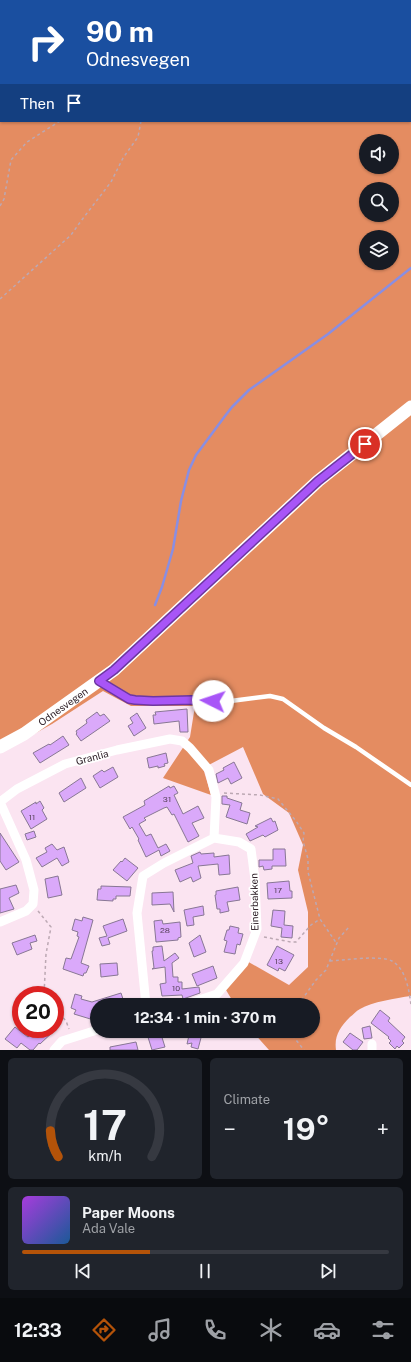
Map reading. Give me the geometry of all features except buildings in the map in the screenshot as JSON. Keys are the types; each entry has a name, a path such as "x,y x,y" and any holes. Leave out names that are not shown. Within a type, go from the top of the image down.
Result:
{"main road":[{"name":"Odnesvegen","path":"0,747 24,734 114,670 318,481 411,407"}],"street":[{"name":"Granlia","path":"0,802 17,789 65,764 118,750 170,739 182,741 209,770 214,792"},
{"path":"145,998 137,914 143,876 164,863 214,838 216,797 214,792"},
{"path":"0,802 26,860 34,890 33,904 26,911 0,922"},
{"name":"Einerbakken","path":"205,998 217,994 244,963 257,930 255,880 251,849 239,842 214,838"},
{"path":"54,1050 62,1041 90,1032"}],"lane":[{"path":"99,681 129,699 135,700 192,700 223,702 270,696 284,699 324,728 356,747 411,785"}],"path":[{"path":"0,206 4,199 11,160 27,142 58,122"},
{"path":"0,299 72,235 81,221 112,182 123,158 138,137 141,122"},
{"path":"214,792 270,796 278,799 283,804 304,833 304,841 308,859 308,872 320,919 337,944"},
{"path":"33,904 51,927 46,954 44,986"},
{"path":"255,935 296,942 311,925 320,919"},
{"path":"303,998 316,980 326,970 339,938 350,926"},
{"path":"330,961 379,958 391,961 400,968 405,978 411,1005"},
{"path":"408,988 411,985"},
{"path":"64,1019 69,1029 69,1039"},
{"path":"295,1038 304,1050"}],"shaded area":[{"path":"0,122 411,122 411,996 377,1002 357,1011 346,1021 338,1032 336,1050 269,1050 258,1038 320,1038 320,998 231,998 223,985 245,960 289,985 308,967 308,912 298,870 303,845 289,813 263,794 243,747 203,768 211,795 163,778 190,737 195,706 131,706 103,691 52,724 0,753"}],"waterway":[{"path":"155,605 173,549 181,501 189,470 196,455 225,416 249,390 328,334 411,268"}],"route":[{"path":"213,701 153,701 129,699 99,681 114,670 318,481 365,444"}]}
